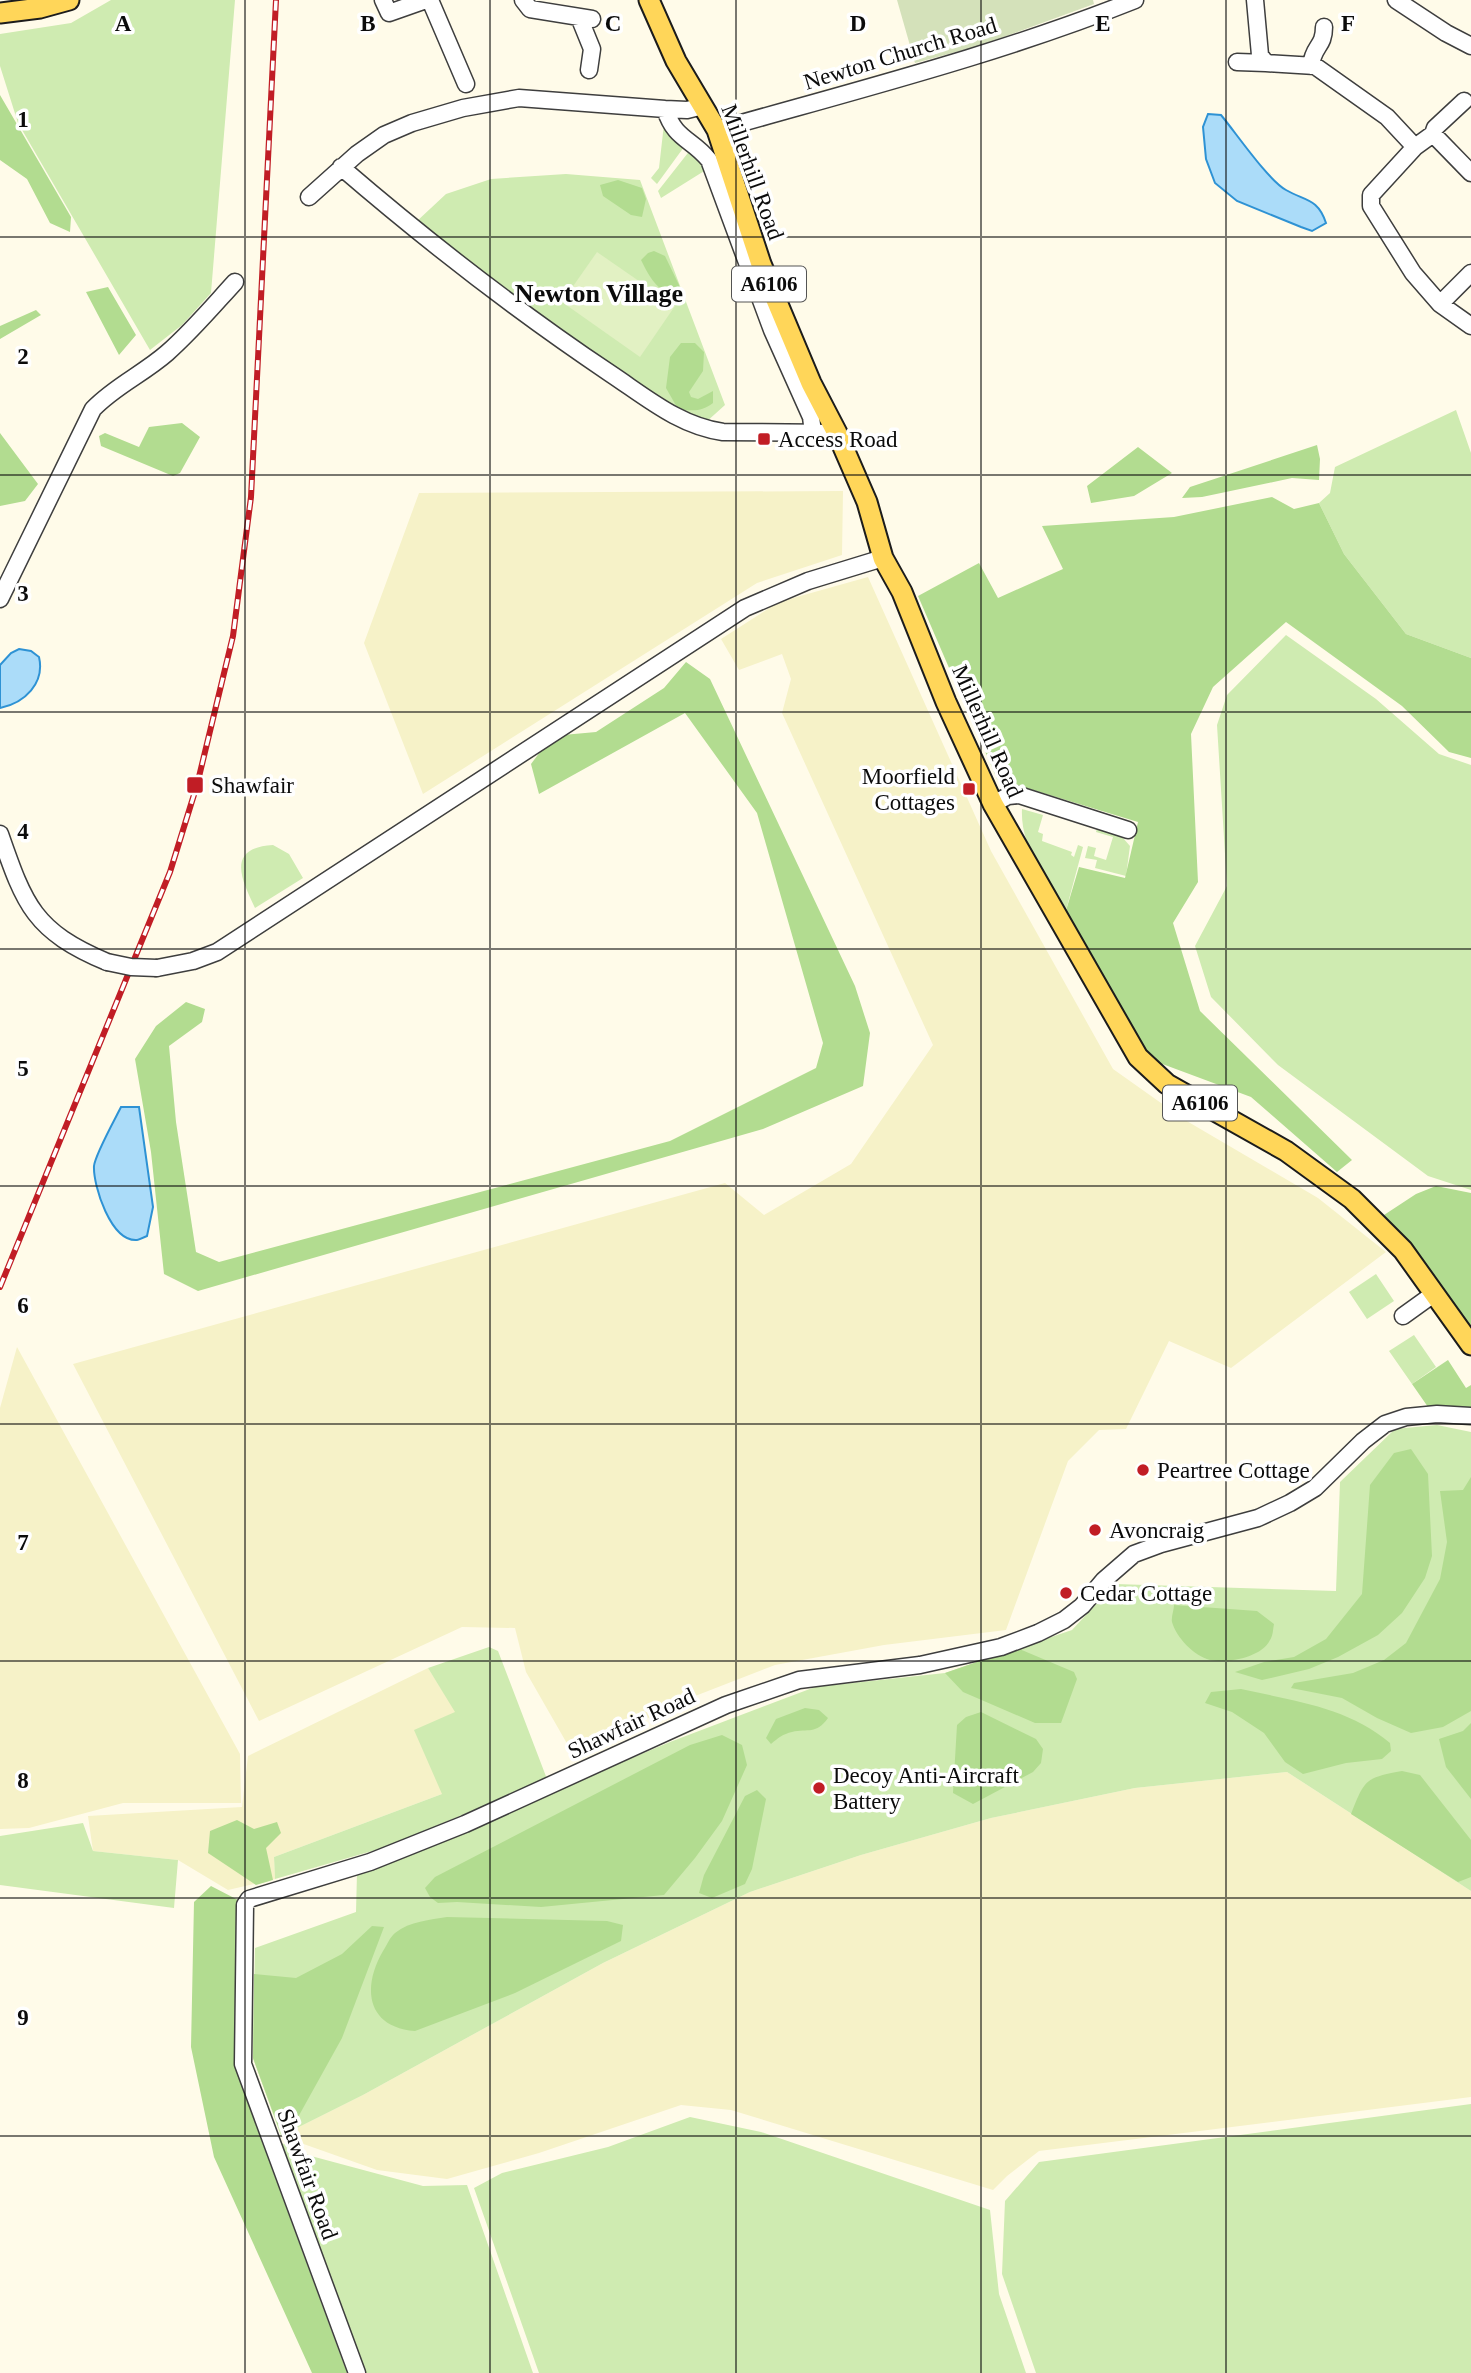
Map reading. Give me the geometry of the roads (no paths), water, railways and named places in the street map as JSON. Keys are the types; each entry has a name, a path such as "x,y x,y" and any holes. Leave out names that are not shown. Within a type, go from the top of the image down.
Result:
{"main road":[{"path":"0,13 40,8 69,0"},
{"name":"Millerhill Road","path":"649,0 676,61 717,130 761,264 811,383 837,433 867,502 883,558 902,592 946,702 993,804 1138,1057 1167,1084 1286,1151 1352,1199 1403,1250 1471,1345"}],"street":[{"path":"383,0 389,13 428,0 466,84"},
{"path":"523,0 530,9 586,18 592,49 589,70"},
{"name":"Newton Church Road","path":"717,130 948,64 1089,18 1135,0"},
{"path":"1255,0 1260,55 1266,63"},
{"path":"1396,0 1471,46"},
{"path":"1311,66 1312,53 1324,39 1324,27"},
{"path":"1237,62 1315,66 1388,117 1415,147"},
{"path":"309,197 341,167 384,135 412,123 486,104 519,98 666,110 687,110 703,106"},
{"path":"1464,101 1433,134 1415,147 1371,195 1371,206 1413,273 1440,304 1471,326"},
{"path":"666,110 677,134 702,151 709,160 772,330 811,417 813,432"},
{"path":"1433,134 1471,173"},
{"path":"341,167 493,290 583,356 677,418 704,430 723,432 837,433"},
{"path":"1440,304 1471,272"},
{"path":"0,599 93,409 109,393 165,355 236,282"},
{"path":"0,835 19,888 33,912 57,936 107,962 131,967 157,968 193,961 217,952 745,608 808,581 883,558"},
{"path":"993,804 1008,796 1019,796 1128,830"},
{"path":"1403,1315 1435,1293"},
{"name":"Shawfair Road","path":"357,2373 243,2064 245,1905 249,1899 370,1862 465,1824 726,1705 799,1680 920,1665 1001,1647 1038,1633 1064,1620 1082,1606 1104,1580 1134,1554 1258,1518 1315,1488 1363,1441 1385,1424 1406,1417 1427,1415 1471,1416"}],"water":[{"path":"1208,114 1221,115 1270,177 1286,190 1315,204 1326,223 1312,231 1237,201 1215,183 1206,159 1203,127"},
{"path":"19,649 31,651 39,657 39,675 25,697 0,708 0,665"},
{"path":"121,1107 139,1107 153,1207 147,1236 137,1240 119,1232 112,1223 100,1199 94,1175 98,1154"}],"railway":[{"path":"0,1287 170,872 197,785 233,636 251,497 276,0"}],"place":[{"name":"Access Road","path":"764,439"},
{"name":"Shawfair","path":"195,785"},
{"name":"Moorfield Cottages","path":"969,789"},
{"name":"Peartree Cottage","path":"1143,1470"},
{"name":"Avoncraig","path":"1095,1530"},
{"name":"Cedar Cottage","path":"1066,1593"},
{"name":"Decoy Anti-Aircraft Battery","path":"819,1788"}],"district":[{"name":"Newton Village","path":"599,293"}]}
